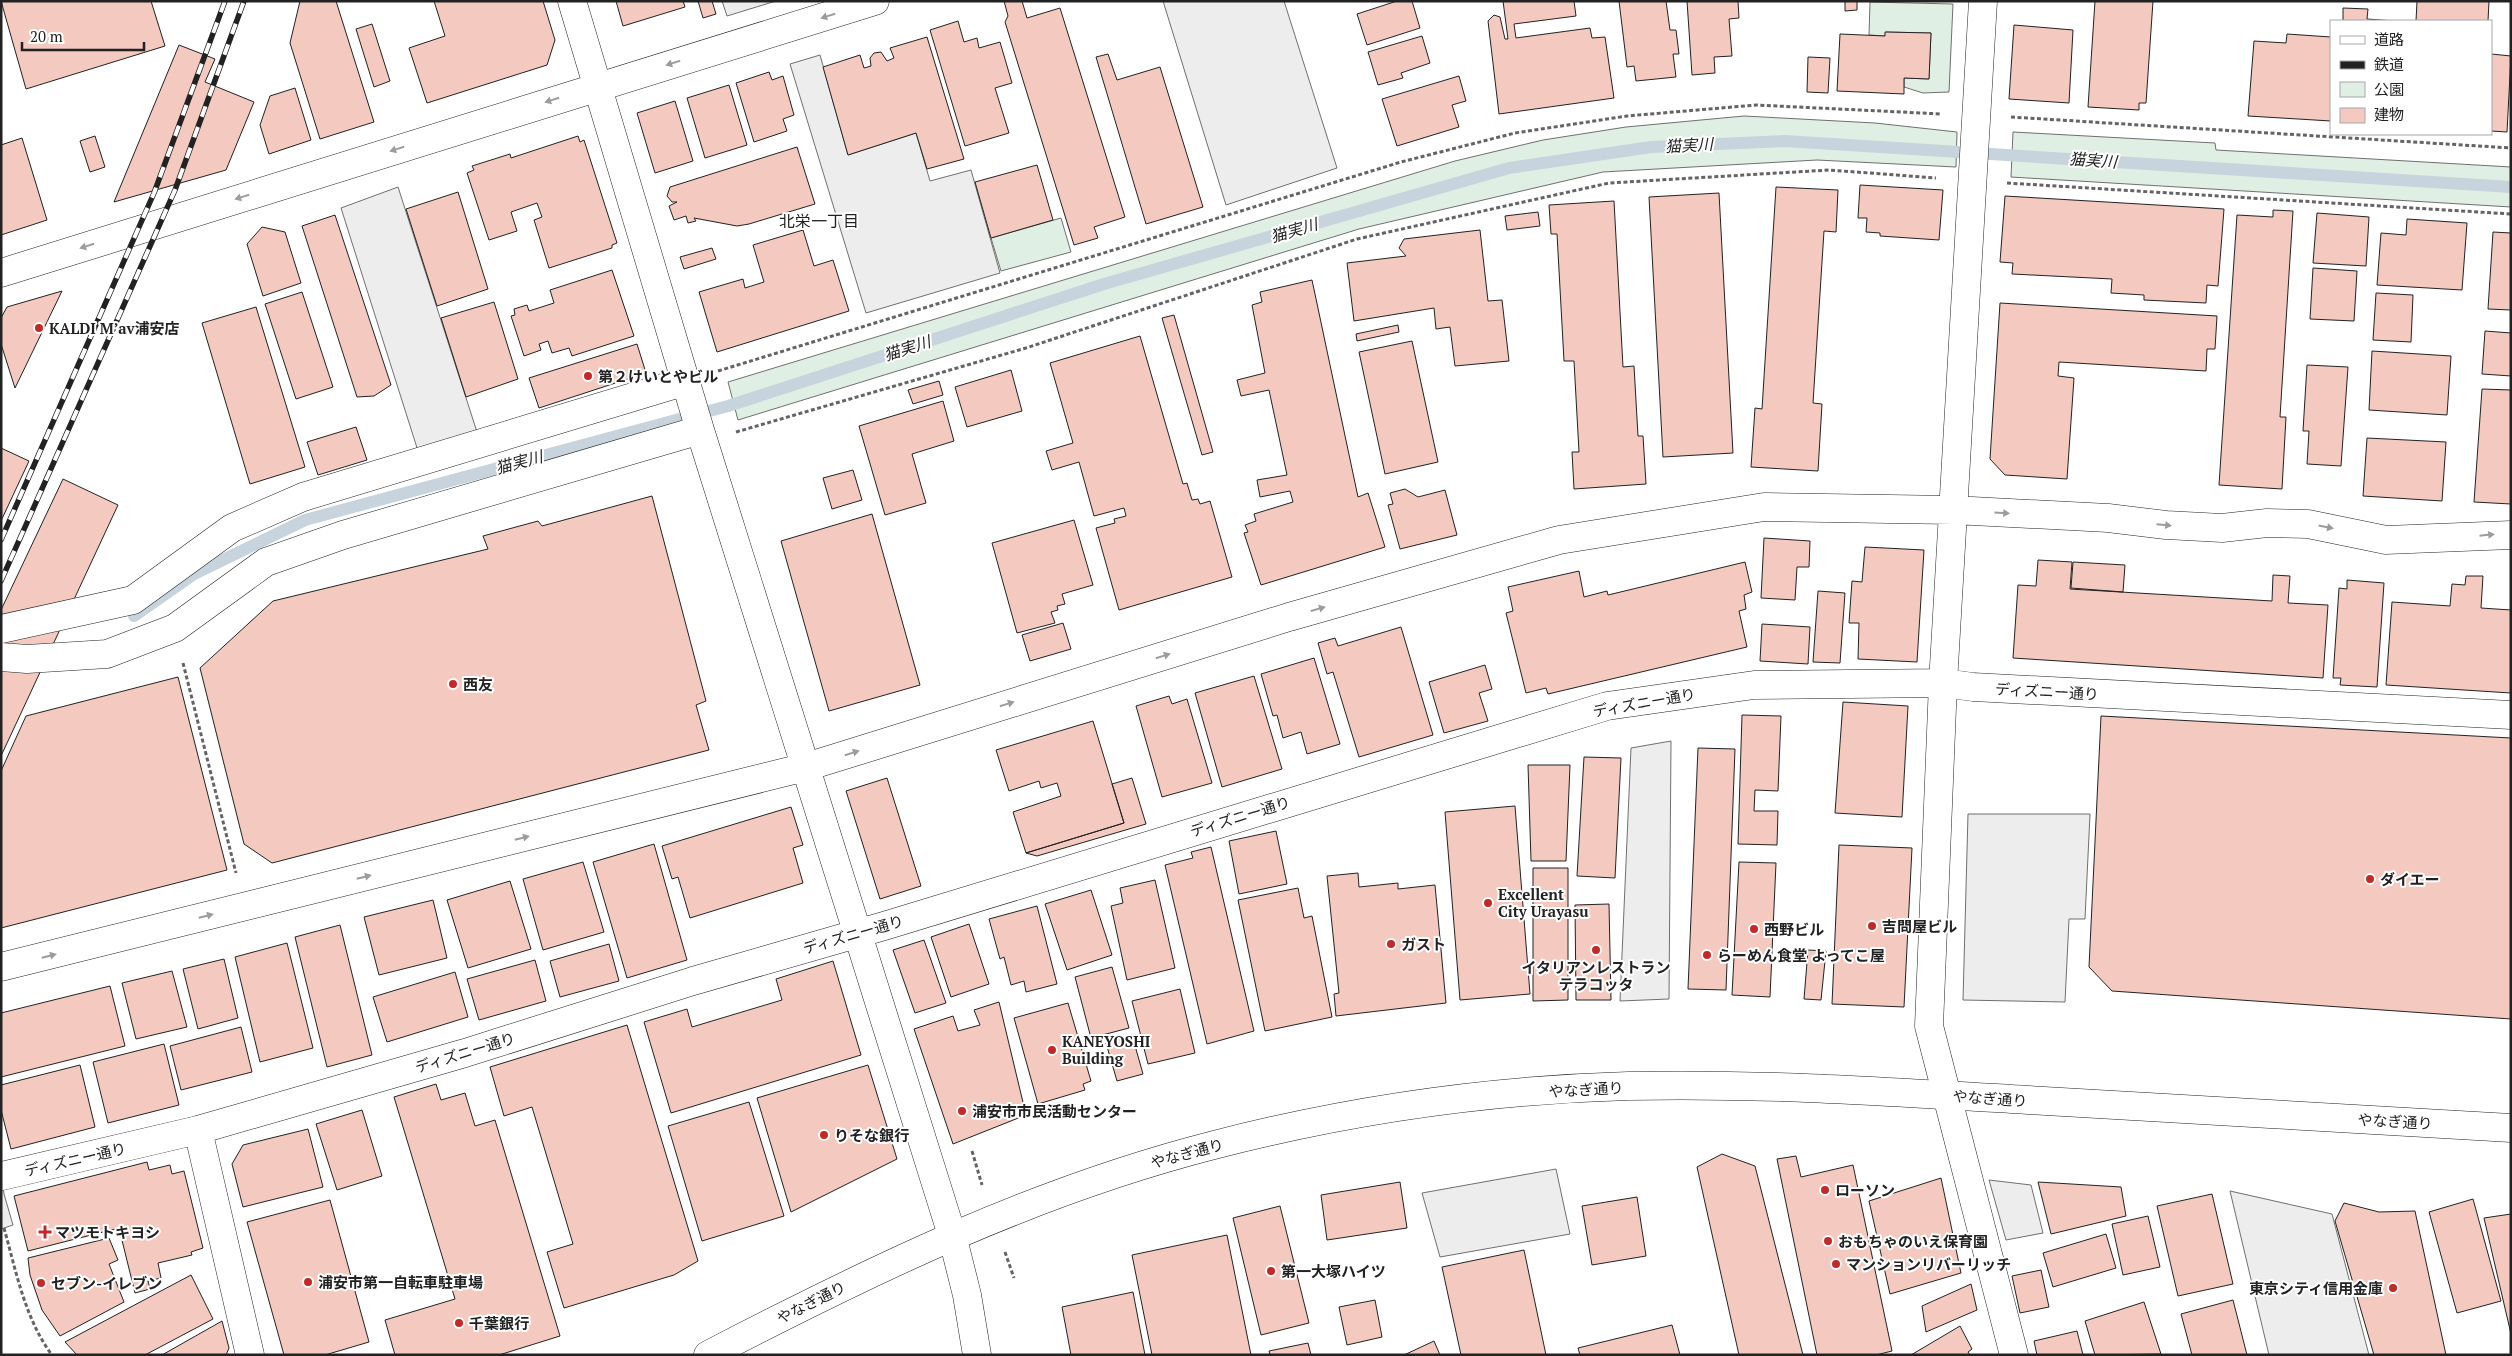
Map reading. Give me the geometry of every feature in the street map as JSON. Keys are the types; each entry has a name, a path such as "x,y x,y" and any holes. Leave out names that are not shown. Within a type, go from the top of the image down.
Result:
{"street":[{"path":"572,1 702,435 952,1235 967,1295 976,1355"},
{"path":"1,273 875,1"},
{"path":"1982,1 1944,682 1929,1026 2014,1355"},
{"path":"1,629 134,600 232,528 303,497 686,381"},
{"path":"1,657 27,659 107,654 175,628 266,562 343,535 702,435"},
{"path":"1,968 806,767 1289,617 1559,540 1764,507 1953,510 2108,518 2166,525 2222,528 2267,522 2308,524 2386,540 2511,534"},
{"name":"ディズニー通り","path":"2,1176 198,1130 464,1053 857,932 884,926 1607,706 1754,684 1944,682 1973,687 2511,715"},
{"name":"やなぎ通り","path":"708,1355 846,1284 952,1235 1120,1172 1215,1144 1328,1120 1436,1101 1532,1091 1629,1086 1873,1090 2511,1128"},
{"path":"198,1130 250,1355"}],"path":[{"path":"686,381 1401,162 1515,133 1627,116 1756,106 1975,116 2511,148"},
{"path":"702,435 1026,348 1357,239 1609,183 1829,170 1972,180"},
{"path":"2004,182 2511,214"},
{"path":"175,628 244,907"},
{"path":"4,1228 19,1283 39,1337 52,1355"}],"green space":[{"path":"1870,2 1953,4 1949,92 1923,93 1904,87 1904,78 1929,79 1931,33 1886,32 1885,36 1869,35"},
{"path":"1744,116 1875,123 1957,132 1956,167 1817,160 1603,172 1359,229 738,420 728,382 1455,161 1543,140 1626,127"},
{"path":"2013,132 2215,143 2216,150 2511,167 2511,207 2011,177"},
{"path":"1061,218 1071,252 1001,271 991,238"}],"shaded area":[{"path":"722,1 776,1 727,16"},
{"path":"1163,1 1284,1 1337,168 1226,205"},
{"path":"820,55 848,155 916,133 930,181 971,170 1000,273 866,313 790,64"},
{"path":"398,187 477,432 418,451 341,208"},
{"path":"1671,741 1669,999 1620,1001 1631,748"},
{"path":"1968,814 2090,814 2085,919 2069,919 2065,1002 1963,1000"},
{"path":"1556,1169 1570,1234 1440,1257 1422,1193"},
{"path":"1,1170 4,1194 13,1225 1,1229"},
{"path":"1989,1180 2031,1185 2043,1233 2006,1240"},
{"path":"2230,1191 2332,1214 2369,1355 2269,1355"}],"building":[{"path":"1,1 151,1 165,46 26,89"},
{"path":"300,1 336,1 374,122 320,139 290,43"},
{"path":"434,1 543,1 555,40 547,65 427,103 409,48 445,36"},
{"path":"616,1 683,1 685,7 623,26"},
{"path":"698,1 712,1 716,14 703,18"},
{"path":"1004,1 1022,1 1027,18 1060,8 1125,217 1094,227 1098,238 1074,245 1005,22 1008,16"},
{"path":"1397,1 1412,1 1420,28 1367,45 1357,14"},
{"path":"1503,1 1574,1 1576,16 1514,24 1516,38 1590,28 1592,38 1605,37 1614,98 1499,114 1488,21 1494,15 1500,17 1505,39 1508,39"},
{"path":"1619,1 1666,1 1670,30 1676,30 1679,54 1673,54 1676,77 1636,81 1634,66 1627,67"},
{"path":"1687,1 1738,1 1739,18 1729,19 1732,56 1714,57 1715,73 1692,75"},
{"path":"1845,1 1857,1 1857,10 1845,11"},
{"path":"2095,1 2153,1 2146,103 2139,103 2139,110 2088,107"},
{"path":"2417,1 2489,1 2488,20 2416,20"},
{"path":"2343,8 2368,9 2367,19 2381,20 2343,20"},
{"path":"958,21 964,42 977,38 979,48 1000,42 1012,83 995,88 1009,133 965,146 930,30"},
{"path":"372,24 390,81 374,87 356,29"},
{"path":"2014,25 2073,30 2069,103 2009,99"},
{"path":"1885,32 1931,33 1929,79 1904,78 1904,94 1837,91 1840,34 1885,36"},
{"path":"2287,34 2330,37 2330,121 2248,116 2254,41 2286,43"},
{"path":"1422,36 1430,63 1401,73 1403,78 1378,85 1368,52"},
{"path":"927,37 964,159 927,169 916,133 848,155 823,67 860,55 864,68 871,66 870,58 874,53 881,52 887,61 894,58 890,48"},
{"path":"179,45 215,59 205,82 254,102 226,170 114,202"},
{"path":"1108,54 1117,80 1160,67 1203,207 1146,224 1096,57"},
{"path":"2492,54 2511,56 2507,132 2492,131"},
{"path":"1808,57 1830,58 1828,93 1807,92"},
{"path":"769,72 772,80 783,76 794,115 783,119 787,131 754,142 736,83"},
{"path":"1459,76 1466,101 1452,105 1459,127 1397,146 1382,99"},
{"path":"729,85 747,145 705,158 687,98"},
{"path":"295,88 311,140 269,154 260,125 270,96"},
{"path":"675,101 693,161 655,173 637,113"},
{"path":"95,136 105,167 90,172 80,141"},
{"path":"578,136 580,142 584,140 617,243 612,245 612,248 549,268 534,220 542,217 537,203 511,212 517,231 489,240 467,173 474,170 472,166 510,154 511,158"},
{"path":"22,138 47,220 1,235 1,145"},
{"path":"797,147 815,204 737,226 694,218 696,221 688,223 686,216 674,220 669,206 677,202 672,202 667,196 670,187"},
{"path":"1037,165 1053,220 991,238 975,182"},
{"path":"1860,185 1943,190 1939,240 1880,236 1880,233 1866,232 1867,218 1858,218"},
{"path":"1776,187 1838,190 1836,232 1824,231 1813,403 1822,404 1818,471 1751,467 1755,408 1762,409"},
{"path":"458,192 488,289 437,306 406,209"},
{"path":"1719,193 1733,453 1663,457 1649,197"},
{"path":"2005,196 2224,209 2218,286 2207,285 2206,303 2144,300 2144,295 2111,293 2112,279 2012,274 2013,263 2000,262"},
{"path":"1614,201 1623,367 1634,366 1638,436 1643,436 1646,484 1574,489 1572,452 1579,452 1574,361 1564,361 1557,234 1551,234 1549,205"},
{"path":"2273,210 2293,211 2280,417 2286,417 2282,489 2219,485 2237,215 2273,217"},
{"path":"1538,212 1540,226 1507,230 1505,216"},
{"path":"2317,213 2369,217 2366,266 2313,263"},
{"path":"335,215 391,385 374,396 357,397 302,226"},
{"path":"2407,219 2467,223 2462,290 2377,285 2381,233 2406,235"},
{"path":"262,227 285,232 301,283 263,296 247,244"},
{"path":"803,230 814,266 833,260 849,311 717,352 699,292 743,279 745,288 764,282 753,245"},
{"path":"1480,230 1488,301 1502,300 1509,361 1455,366 1450,327 1436,329 1434,308 1354,321 1347,263 1406,256 1399,248 1404,239"},
{"path":"2493,232 2511,233 2511,310 2488,309"},
{"path":"712,248 716,259 684,269 680,257"},
{"path":"2313,268 2357,271 2354,321 2310,319"},
{"path":"612,270 634,336 572,356 569,348 552,353 548,341 539,344 541,350 524,356 511,316 515,315 514,309 527,305 529,311 554,303 550,290"},
{"path":"1312,280 1358,497 1368,493 1385,547 1261,585 1244,533 1248,532 1245,525 1256,521 1254,514 1293,502 1290,491 1260,497 1257,480 1287,475 1269,390 1241,396 1237,380 1265,373 1252,305 1262,302 1260,292"},
{"path":"62,291 15,388 1,344 1,318 7,307"},
{"path":"302,292 333,387 296,399 265,304"},
{"path":"2376,293 2413,295 2411,342 2373,340"},
{"path":"494,302 518,379 466,397 441,318"},
{"path":"2000,303 2217,316 2215,349 2207,349 2206,371 2059,362 2058,376 2074,378 2067,479 2005,475 1990,459"},
{"path":"256,307 305,467 250,484 202,323"},
{"path":"1174,315 1213,452 1202,455 1162,318"},
{"path":"1398,325 1399,332 1357,341 1356,334"},
{"path":"2485,331 2511,333 2511,376 2482,374"},
{"path":"1140,336 1183,484 1187,483 1192,500 1198,499 1200,504 1210,501 1232,577 1119,610 1096,528 1115,523 1114,519 1126,516 1124,508 1094,516 1079,462 1052,470 1046,451 1073,443 1050,363"},
{"path":"1412,341 1438,462 1385,474 1359,352"},
{"name":"第２けいとやビル","path":"637,344 646,373 539,408 529,378"},
{"path":"2372,351 2451,356 2447,415 2369,410"},
{"path":"2307,365 2348,367 2341,466 2307,464 2309,431 2303,431"},
{"path":"1011,370 1022,411 967,427 955,387"},
{"path":"939,381 943,395 913,404 908,390"},
{"path":"2482,389 2511,390 2511,504 2474,502"},
{"path":"943,401 954,441 912,454 926,503 885,515 859,426"},
{"path":"356,427 367,460 318,475 307,442"},
{"path":"2367,438 2446,442 2442,501 2363,496"},
{"path":"1,448 29,461 1,521"},
{"path":"853,470 862,500 832,509 823,478"},
{"path":"63,479 118,505 1,756 1,610"},
{"path":"1405,489 1418,497 1445,490 1457,535 1400,549 1388,505 1393,504 1390,493"},
{"name":"西友","path":"652,496 706,701 696,705 709,750 272,863 244,844 200,668 273,601 488,549 483,536 538,521 542,526"},
{"path":"872,514 920,685 829,711 781,541"},
{"path":"1074,520 1093,585 1062,594 1065,604 1057,606 1058,610 1051,612 1055,623 1017,633 992,543"},
{"path":"1764,538 1810,541 1809,567 1797,567 1795,600 1761,598"},
{"path":"1865,547 1924,550 1917,662 1858,659 1859,623 1849,623 1852,581 1862,582"},
{"path":"2038,560 2072,562 2070,589 2272,601 2273,575 2290,576 2288,603 2328,605 2323,678 2013,658 2018,585 2036,586"},
{"path":"1745,562 1752,592 1744,595 1746,609 1739,611 1747,647 1548,694 1546,688 1526,693 1506,613 1513,611 1508,587 1579,571 1584,597 1607,591 1608,595"},
{"path":"2073,562 2125,565 2123,592 2071,588"},
{"path":"2466,576 2483,576 2481,608 2511,610 2511,693 2386,685 2392,602 2450,606 2452,584 2465,585"},
{"path":"2347,580 2384,583 2377,687 2340,685 2341,678 2333,678 2339,588 2347,589"},
{"path":"1818,591 1845,593 1840,663 1813,662"},
{"path":"1063,623 1071,649 1030,661 1022,635"},
{"path":"1762,624 1810,627 1808,664 1760,661"},
{"path":"1401,627 1433,735 1359,757 1333,672 1327,674 1318,643 1335,638 1338,646"},
{"path":"1314,658 1340,744 1307,754 1301,732 1283,738 1277,715 1273,716 1261,674"},
{"path":"1485,665 1492,689 1479,693 1488,721 1444,733 1429,682"},
{"path":"1254,676 1282,769 1222,787 1195,693"},
{"path":"178,677 227,870 1,928 1,771 26,716"},
{"path":"1169,696 1172,704 1187,699 1212,783 1162,797 1136,706"},
{"path":"1843,702 1908,706 1902,817 1835,813"},
{"path":"1742,715 1781,716 1778,791 1755,790 1754,811 1778,811 1777,845 1738,844"},
{"path":"2101,716 2511,738 2511,1019 2112,991 2089,967"},
{"path":"1093,721 1124,823 1026,853 1013,812 1061,796 1057,783 1041,788 1039,781 1009,791 996,750"},
{"path":"1698,748 1735,749 1726,990 1688,989"},
{"path":"1584,757 1621,758 1615,878 1577,876"},
{"path":"1528,765 1570,765 1566,861 1531,861"},
{"path":"887,778 921,886 880,899 846,791"},
{"path":"1132,778 1146,824 1037,856 1026,853 1124,823 1112,784"},
{"name":"Excellent City Urayasu","path":"1515,806 1530,994 1460,1000 1445,812"},
{"path":"791,807 803,845 793,848 803,883 690,918 678,877 672,879 662,846"},
{"path":"1276,831 1287,884 1239,894 1229,841"},
{"path":"654,844 687,960 627,978 593,862"},
{"name":"吉問屋ビル","path":"1839,845 1912,848 1904,1007 1832,1004"},
{"path":"1211,847 1254,1031 1207,1044 1165,865 1193,858 1191,852"},
{"path":"583,862 604,932 543,950 523,879"},
{"name":"西野ビル","path":"1739,862 1776,863 1770,997 1732,995"},
{"path":"1533,868 1568,868 1568,1000 1533,1001"},
{"path":"1358,873 1359,887 1398,883 1398,889 1435,885 1446,1003 1336,1016 1334,994 1339,993 1327,876"},
{"path":"1155,880 1175,968 1127,980 1111,906 1123,903 1120,888"},
{"path":"510,881 531,949 468,968 447,900"},
{"path":"1298,888 1304,918 1312,916 1332,1017 1265,1031 1238,900"},
{"path":"1091,890 1112,955 1067,970 1045,904"},
{"path":"433,900 447,958 379,975 364,917"},
{"path":"1609,904 1611,1000 1576,1000 1575,905"},
{"path":"1037,906 1057,984 1026,992 1024,981 1011,985 1004,957 1000,959 989,919"},
{"path":"969,924 989,984 951,997 931,937"},
{"path":"340,925 372,1055 327,1067 295,937"},
{"path":"924,940 946,1003 915,1013 893,950"},
{"path":"287,943 313,1048 260,1062 235,957"},
{"path":"609,944 619,981 560,997 550,961"},
{"path":"1808,950 1826,951 1821,1000 1804,999"},
{"path":"224,959 238,1018 198,1029 183,969"},
{"path":"535,960 546,1001 479,1020 467,979"},
{"path":"833,961 861,1055 671,1113 644,1022 687,1009 692,1027 782,1000 776,979"},
{"path":"1112,967 1129,1028 1091,1038 1075,977"},
{"path":"172,971 187,1027 136,1039 122,983"},
{"path":"455,972 468,1017 387,1042 373,997"},
{"path":"110,986 125,1046 1,1077 1,1013"},
{"path":"1180,989 1195,1053 1148,1064 1132,1001"},
{"path":"999,1002 1026,1115 953,1144 914,1029 953,1016 958,1031 980,1025 974,1010"},
{"name":"KANEYOSHI Building","path":"1068,1003 1091,1081 1083,1084 1085,1090 1038,1104 1014,1018"},
{"path":"627,1025 698,1261 674,1275 564,1308 547,1252 573,1244 532,1107 504,1116 490,1067"},
{"path":"241,1027 252,1072 181,1090 170,1046"},
{"path":"1132,1035 1143,1074 1117,1081 1106,1043"},
{"path":"164,1044 179,1105 108,1123 93,1062"},
{"path":"80,1065 95,1127 11,1149 1,1110 1,1085"},
{"path":"868,1065 897,1159 791,1212 757,1098"},
{"path":"436,1084 441,1100 465,1093 475,1126 495,1120 560,1336 499,1355 395,1355 385,1320 455,1299 394,1097"},
{"path":"749,1102 784,1216 702,1241 668,1126"},
{"path":"362,1110 382,1176 337,1190 316,1124"},
{"path":"308,1129 323,1187 243,1207 232,1164 243,1145"},
{"path":"1722,1154 1755,1166 1803,1355 1739,1355 1697,1167"},
{"name":"マンションリバーリッチ","path":"1796,1156 1801,1177 1853,1165 1892,1351 1876,1355 1817,1355 1777,1159"},
{"path":"147,1162 149,1170 170,1165 172,1174 184,1171 203,1248 191,1252 192,1255 158,1263 161,1278 148,1281 150,1289 135,1293 119,1228 28,1251 14,1196"},
{"path":"1941,1178 1961,1273 1890,1294 1869,1201"},
{"path":"1400,1182 1407,1228 1327,1240 1321,1195"},
{"path":"2038,1182 2121,1187 2126,1216 2051,1234"},
{"path":"2212,1194 2233,1284 2178,1296 2157,1206"},
{"path":"1637,1197 1646,1256 1592,1265 1582,1206"},
{"path":"2473,1199 2501,1301 2457,1313 2429,1212"},
{"name":"浦安市第一自転車駐車場","path":"330,1200 369,1342 325,1355 284,1355 247,1222"},
{"name":"東京シティ信用金庫","path":"2344,1203 2379,1212 2415,1211 2446,1355 2374,1355 2335,1221"},
{"name":"第一大塚ハイツ","path":"1280,1206 1309,1323 1261,1335 1233,1218"},
{"path":"2511,1214 2511,1334 2484,1218"},
{"path":"2148,1216 2160,1267 2123,1275 2112,1224"},
{"path":"2106,1234 2116,1268 2053,1287 2043,1253"},
{"path":"1227,1235 1251,1355 1152,1355 1132,1255"},
{"path":"109,1238 118,1260 109,1264 124,1302 60,1336 42,1310 30,1275 28,1258"},
{"path":"1524,1250 1546,1355 1461,1355 1442,1267"},
{"path":"2041,1270 2049,1307 2020,1313 2012,1276"},
{"path":"191,1275 213,1319 145,1355 77,1355 65,1342"},
{"path":"1971,1284 1977,1310 1926,1332 1922,1306"},
{"path":"1133,1292 1145,1355 1071,1355 1062,1307"},
{"path":"1375,1300 1382,1337 1347,1345 1339,1307"},
{"path":"2233,1300 2247,1355 2192,1355 2181,1314"},
{"path":"2144,1302 2161,1354 2095,1355 2085,1321"},
{"path":"222,1321 229,1348 226,1355 162,1355"},
{"path":"1672,1325 1680,1355 1580,1355 1578,1348"},
{"path":"1960,1326 1972,1349 1968,1352 1970,1355 1911,1355"},
{"path":"2077,1331 2083,1355 2037,1355 2034,1341"},
{"path":"1434,1341 1440,1355 1404,1355"},
{"path":"1308,1343 1311,1355 1270,1355 1269,1351"}],"waterway":[{"name":"猫実川","path":"134,616 194,574 305,520 728,406 1104,284 1509,168 1651,147 1785,141 2511,187"}],"railway":[{"path":"1,540 154,193 225,1"},
{"path":"1,581 175,190 244,1"}],"place":[{"name":"KALDI M’av浦安店","path":"39,328"},
{"name":"第２けいとやビル","path":"588,376"},
{"name":"西友","path":"453,684"},
{"name":"ダイエー","path":"2370,879"},
{"name":"Excellent City Urayasu","path":"1488,903"},
{"name":"吉問屋ビル","path":"1872,926"},
{"name":"西野ビル","path":"1754,929"},
{"name":"ガスト","path":"1391,944"},
{"name":"イタリアンレストラン テラコッタ","path":"1596,950"},
{"name":"らーめん食堂 よってこ屋","path":"1707,955"},
{"name":"KANEYOSHI Building","path":"1052,1050"},
{"name":"浦安市市民活動センター","path":"962,1111"},
{"name":"りそな銀行","path":"824,1135"},
{"name":"ローソン","path":"1825,1190"},
{"name":"マツモトキヨシ","path":"45,1232"},
{"name":"おもちゃのいえ保育園","path":"1828,1241"},
{"name":"マンションリバーリッチ","path":"1836,1264"},
{"name":"第一大塚ハイツ","path":"1271,1271"},
{"name":"浦安市第一自転車駐車場","path":"308,1282"},
{"name":"セブン-イレブン","path":"41,1283"},
{"name":"東京シティ信用金庫","path":"2393,1288"},
{"name":"千葉銀行","path":"459,1323"}],"district":[{"name":"北栄一丁目","path":"819,221"}]}
